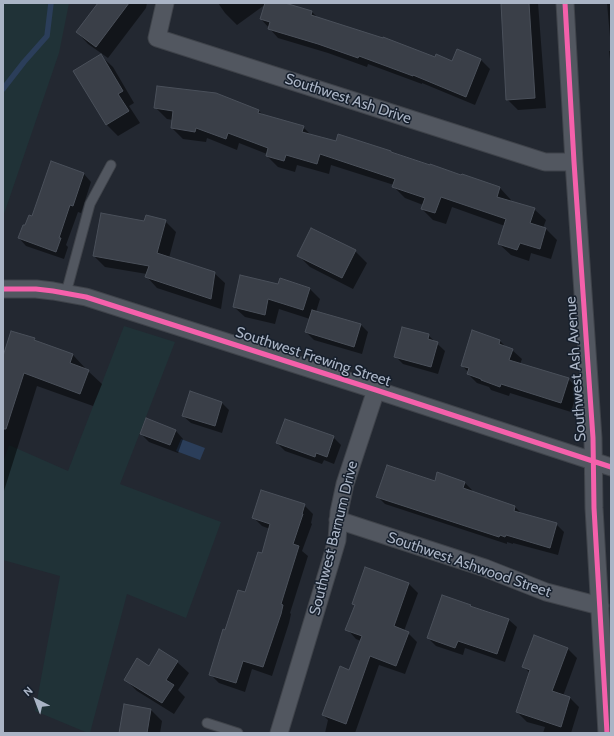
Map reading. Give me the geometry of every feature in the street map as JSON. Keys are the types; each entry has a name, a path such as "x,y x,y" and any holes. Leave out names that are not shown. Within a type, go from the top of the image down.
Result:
{"street":[{"name":"Southwest Ash Drive","path":"165,3 158,38 545,162 574,162"},
{"name":"Southwest Ash Avenue","path":"565,3 574,162 593,430 594,508 607,733"},
{"name":"Southwest Frewing Street","path":"3,289 36,289 66,293 93,300 611,467"},
{"name":"Southwest Barnum Drive","path":"279,733 337,540 339,512 345,484 376,390"},
{"name":"Southwest Ashwood Street","path":"338,520 485,568 546,592 600,606"}],"lane":[{"path":"66,293 90,204 111,165"},
{"path":"207,723 238,733"}],"shaded area":[{"path":"3,3 69,3 59,53 3,217"},
{"path":"124,326 175,342 120,484 221,522 186,618 127,594 90,733 88,733 35,711 60,576 3,560 3,462 9,445 68,471"}],"water":[{"path":"181,439 205,448 200,460 176,451"}],"building":[{"path":"98,3 129,3 96,47 76,32"},
{"path":"265,3 285,3 312,11 311,15 383,37 435,57 436,54 452,61 457,49 481,59 466,97 413,75 359,56 358,58 268,29 270,22 260,19"},
{"path":"501,3 529,3 535,98 506,100"},
{"path":"101,54 123,91 118,94 129,111 106,125 73,71"},
{"path":"157,86 216,93 259,110 258,113 304,126 302,132 336,141 338,134 500,187 497,197 535,208 530,223 546,228 540,249 520,243 517,250 498,244 506,219 441,197 435,213 421,209 425,198 392,187 395,179 320,154 317,164 286,155 284,161 266,156 268,148 228,133 226,139 196,128 195,132 171,128 173,111 154,108"},
{"path":"51,161 84,173 73,206 70,205 56,252 18,238 29,215 32,216"},
{"path":"101,213 144,221 146,215 166,220 157,253 215,272 211,299 145,277 149,266 93,256"},
{"path":"311,228 356,250 342,278 297,256"},
{"path":"240,275 278,284 280,278 310,288 303,310 268,299 265,315 233,307"},
{"path":"312,310 361,324 354,347 305,332"},
{"path":"402,327 429,334 428,339 438,342 431,367 394,357"},
{"path":"472,330 500,340 499,344 513,349 509,360 569,378 561,403 501,384 500,387 467,374 469,368 461,366"},
{"path":"11,331 35,338 34,340 73,354 70,363 89,370 80,394 24,373 6,429 3,429 3,356"},
{"path":"190,391 222,402 215,426 182,416"},
{"path":"146,418 176,430 170,445 140,434"},
{"path":"285,419 334,436 327,457 316,453 315,457 276,443"},
{"path":"387,465 435,481 437,472 465,482 463,488 515,506 514,511 557,523 550,548 506,535 505,537 500,535 499,537 376,497"},
{"path":"261,490 305,504 293,544 299,546 281,604 283,605 281,614 263,667 243,661 236,683 209,675 223,629 225,630 238,590 245,592 258,552 262,553 270,524 252,518"},
{"path":"365,567 409,583 394,626 409,632 396,666 370,656 346,724 322,715 340,666 349,670 362,636 345,630 355,605 352,604"},
{"path":"442,595 509,619 497,654 458,641 455,648 427,638"},
{"path":"534,635 568,648 552,691 570,697 561,727 516,712 530,670 522,667"},
{"path":"159,649 178,661 166,680 174,685 162,703 124,680 137,658 149,666"},
{"path":"124,704 151,709 147,733 119,733"}],"waterway":[{"path":"3,89 47,36 51,3"}],"cycle path":[{"path":"565,3 574,162 593,438 594,508 607,733"},
{"path":"3,289 36,289 86,297 611,467"}]}
